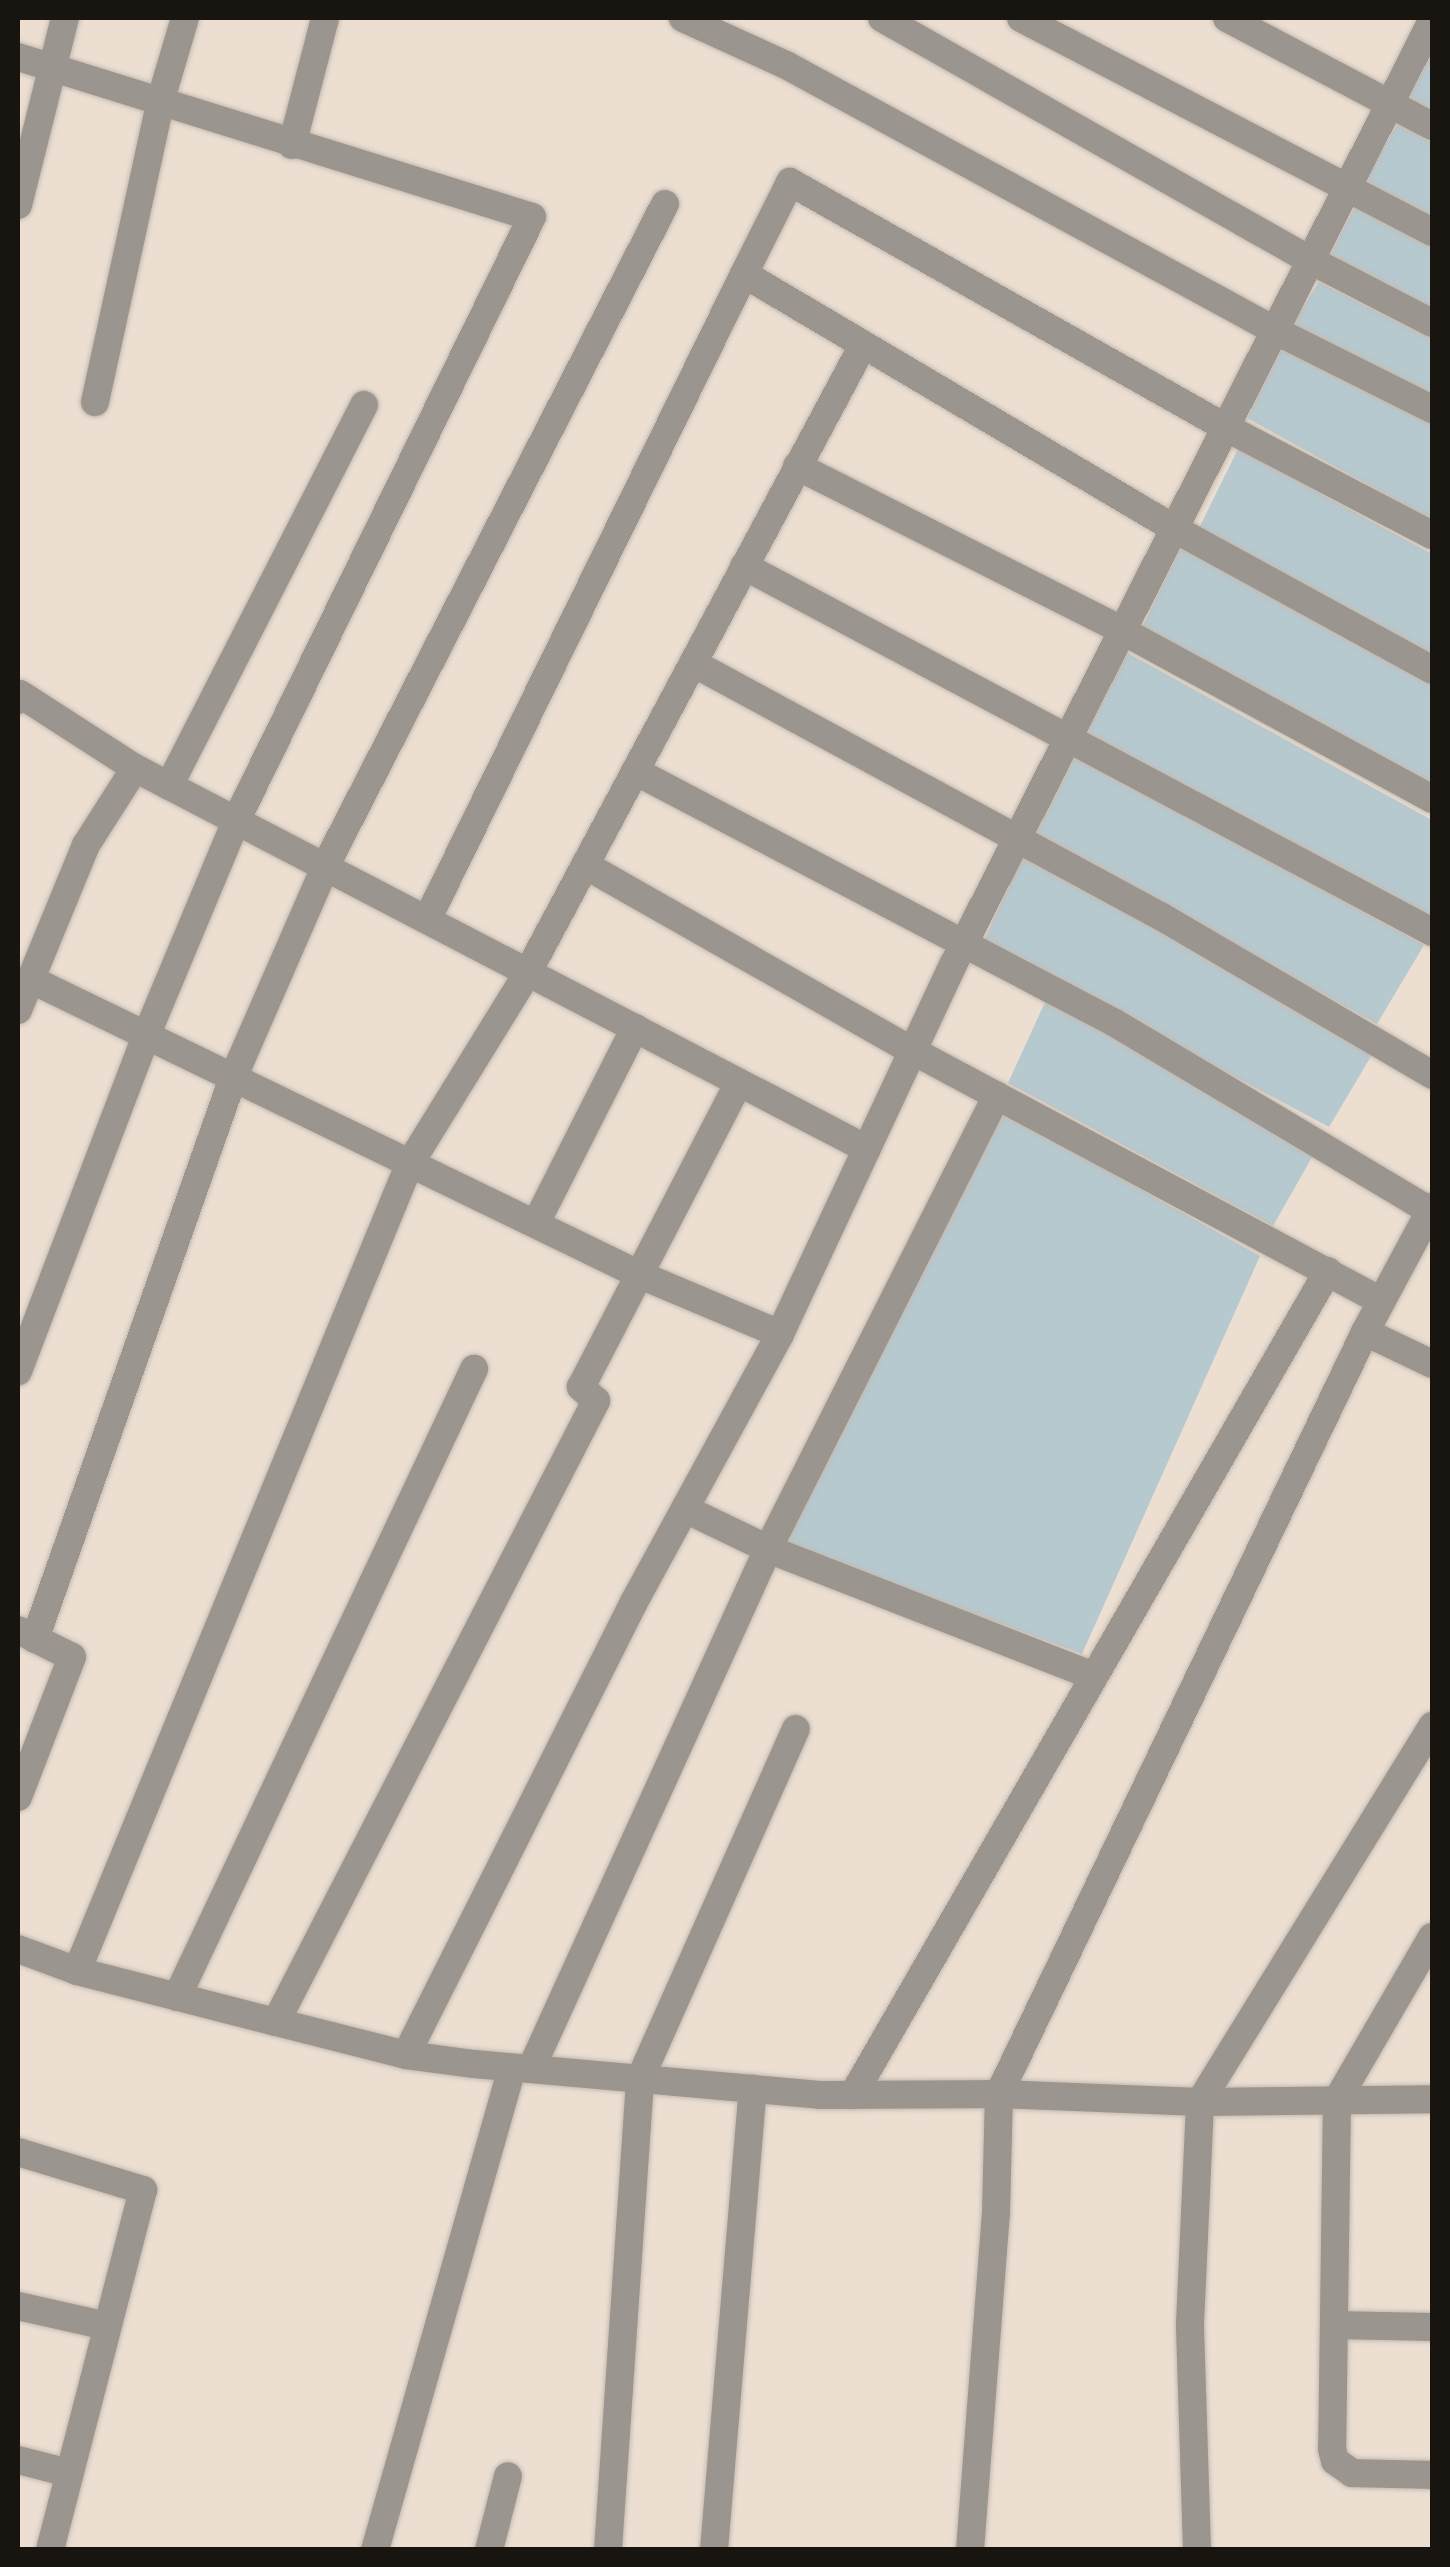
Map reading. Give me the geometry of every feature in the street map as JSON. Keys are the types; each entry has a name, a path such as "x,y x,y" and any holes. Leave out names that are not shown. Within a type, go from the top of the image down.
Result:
{"street":[{"path":"18,204 66,18"},
{"path":"95,402 161,99 186,18"},
{"path":"292,146 325,18"},
{"path":"683,18 786,65 1274,330 1432,409"},
{"path":"882,18 1310,260 1432,323"},
{"path":"1021,18 1432,232"},
{"path":"1227,18 1432,126"},
{"path":"406,2055 685,1509 780,1334 964,944 1391,102 1424,25"},
{"path":"18,57 161,99 292,146 532,216 236,821 146,1036 18,1371"},
{"path":"427,920 790,182 1225,427 1432,534"},
{"path":"18,1797 72,1657 26,1635 233,1078 325,866 665,204"},
{"path":"744,274 1173,528 1432,670"},
{"path":"78,1971 409,1165 528,972 863,345"},
{"path":"169,786 364,405"},
{"path":"797,466 1121,630 1432,799"},
{"path":"744,566 1432,932"},
{"path":"693,662 1018,837 1432,1075"},
{"path":"18,700 20,694 135,768 867,1149"},
{"path":"18,1010 86,845 135,768"},
{"path":"635,772 1115,1023 1431,1209 1365,1332 999,2094 996,2214 970,2550"},
{"path":"585,866 913,1050 1381,1302"},
{"path":"30,979 638,1274 780,1334"},
{"path":"536,1223 635,1028"},
{"path":"276,2022 596,1401 581,1387 740,1082"},
{"path":"376,2550 522,2068 768,1549 997,1095"},
{"path":"854,2095 1328,1271"},
{"path":"1365,1332 1432,1364"},
{"path":"177,1997 474,1369"},
{"path":"685,1509 768,1549 1093,1676"},
{"path":"1197,2550 1190,2324 1200,2102 1432,1726"},
{"path":"608,2550 640,2079 796,1729"},
{"path":"1432,1936 1337,2100 1335,2324 1335,2461 1364,2475 1432,2476"},
{"path":"18,1948 78,1971 406,2055 522,2068 854,2095 999,2094 1200,2102 1432,2098"},
{"path":"714,2550 753,2089"},
{"path":"18,2152 144,2190 50,2550"},
{"path":"18,2306 107,2326"},
{"path":"1335,2324 1432,2327"},
{"path":"18,2460 70,2472"},
{"path":"489,2550 508,2476"}],"building":[{"path":"1432,38 1432,112 1404,95"},
{"path":"1398,123 1432,143 1432,220 1362,183"},
{"path":"1355,206 1432,247 1432,309 1330,255"},
{"path":"1319,282 1432,339 1432,395 1292,325"},
{"path":"1287,337 1432,416 1432,520 1247,418"},
{"path":"1238,449 1432,554 1432,659 1198,530"},
{"path":"1181,546 1432,683 1432,788 1142,628"},
{"path":"1124,651 1432,820 1432,913 1427,921 1084,732"},
{"path":"1073,754 1424,945 1377,1024 1033,835"},
{"path":"1023,854 1376,1048 1329,1127 983,943"},
{"path":"1046,1000 1315,1152 1273,1226 1008,1083"},
{"path":"1004,1113 1260,1256 1082,1654 781,1542"}]}
